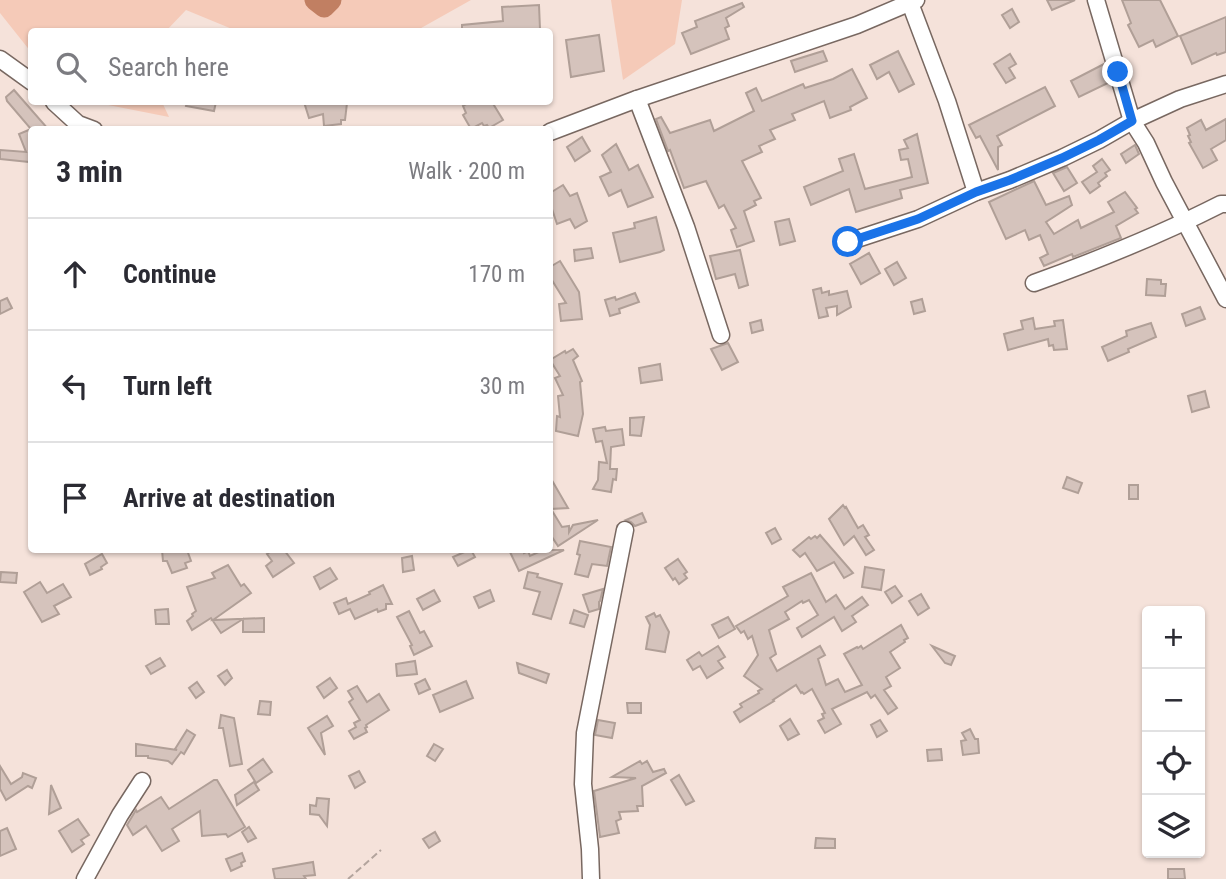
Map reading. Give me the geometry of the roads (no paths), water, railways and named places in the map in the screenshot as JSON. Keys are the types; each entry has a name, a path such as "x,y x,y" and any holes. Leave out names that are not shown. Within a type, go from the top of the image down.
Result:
{"street":[{"path":"1096,0 1132,121 1146,143 1226,299"},
{"path":"553,131 637,99 857,25 913,1 976,192"},
{"path":"0,59 28,79"},
{"path":"848,242 918,219 976,192 1062,158 1180,99 1226,84"},
{"path":"637,99 686,227 721,335"},
{"path":"57,105 83,126"},
{"path":"1034,283 1099,259 1226,204"},
{"path":"591,879 583,784 584,733 625,530"},
{"path":"85,879 142,782"}],"waterway":[{"path":"315,0 324,7 331,0"}]}
